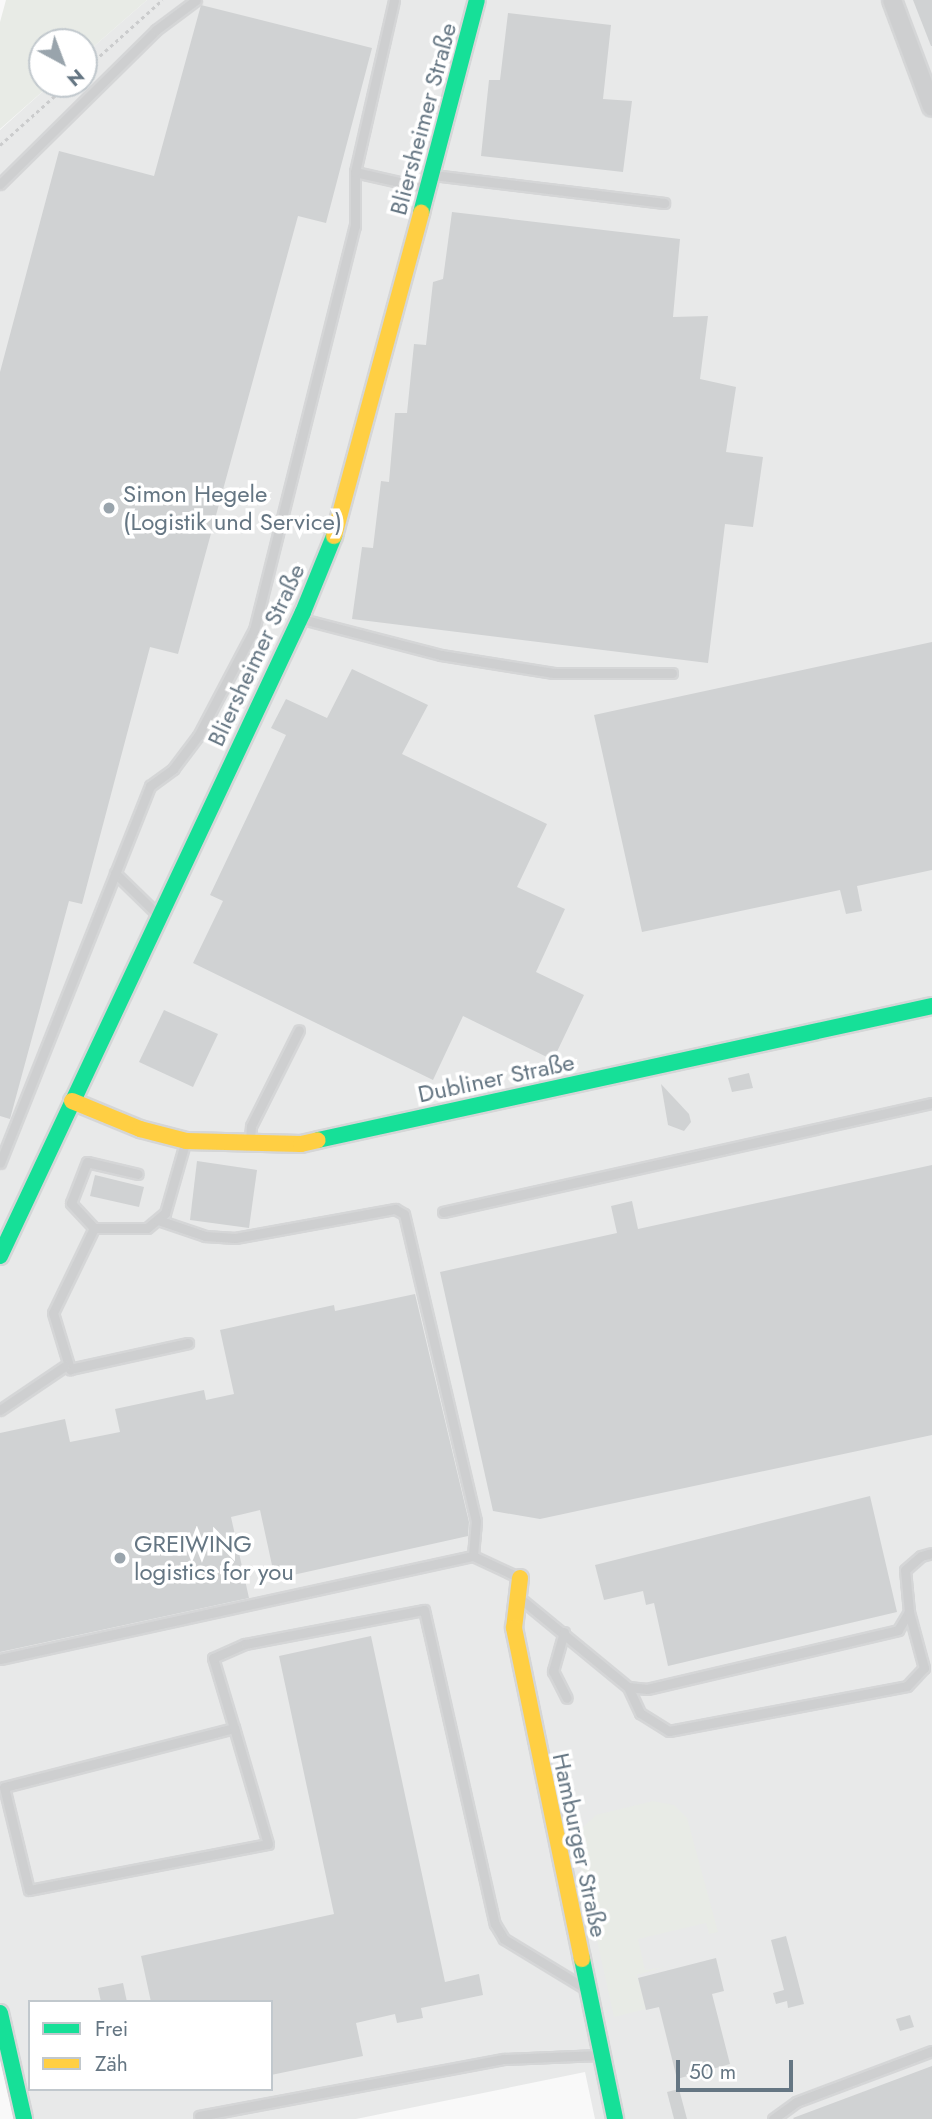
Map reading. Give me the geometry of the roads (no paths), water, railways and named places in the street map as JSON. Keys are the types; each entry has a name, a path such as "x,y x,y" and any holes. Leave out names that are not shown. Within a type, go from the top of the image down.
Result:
{"street":[{"name":"Bliersheimer Straße","path":"0,1256 300,618 338,524 477,0"},
{"path":"892,0 932,107"},
{"name":"Dubliner Straße","path":"72,1101 186,1141 249,1146 301,1144 932,1006"},
{"name":"Hamburger Straße","path":"520,1578 514,1628 615,2119"},
{"path":"0,2013 24,2119"}],"lane":[{"path":"0,184 156,30 196,0"},
{"path":"0,1163 150,786 173,769 198,736 254,630 355,226 355,172 394,0"},
{"path":"355,172 429,182 664,204"},
{"path":"300,618 441,654 554,673 671,673"},
{"path":"115,873 159,917"},
{"path":"249,1146 251,1126 299,1030"},
{"path":"443,1212 932,1103"},
{"path":"138,1174 87,1162 71,1203 94,1228 147,1228 158,1220 171,1204 186,1141"},
{"path":"158,1220 205,1236 235,1238 395,1209 404,1214 476,1521 478,1539 473,1556"},
{"path":"65,1366 53,1313 94,1228"},
{"path":"65,1366 79,1370 188,1343"},
{"path":"0,1410 65,1366"},
{"path":"518,1597 628,1687 640,1713 669,1731 907,1686 924,1668 909,1612 905,1570 920,1556 932,1553"},
{"path":"0,1659 473,1556 520,1578"},
{"path":"234,1728 4,1787 29,1890 268,1844 234,1728 213,1658 245,1644 424,1611 495,1924 504,1939 587,1990"},
{"path":"628,1687 647,1689 898,1630 909,1612"},
{"path":"564,1632 553,1671 567,1698"},
{"path":"773,2119 796,2102 932,2051"},
{"path":"199,2116 505,2059 601,2054"}],"place":[{"name":"Simon Hegele (Logistik und Service)","path":"109,508"},
{"name":"GREIWING logistics for you","path":"120,1558"}]}
